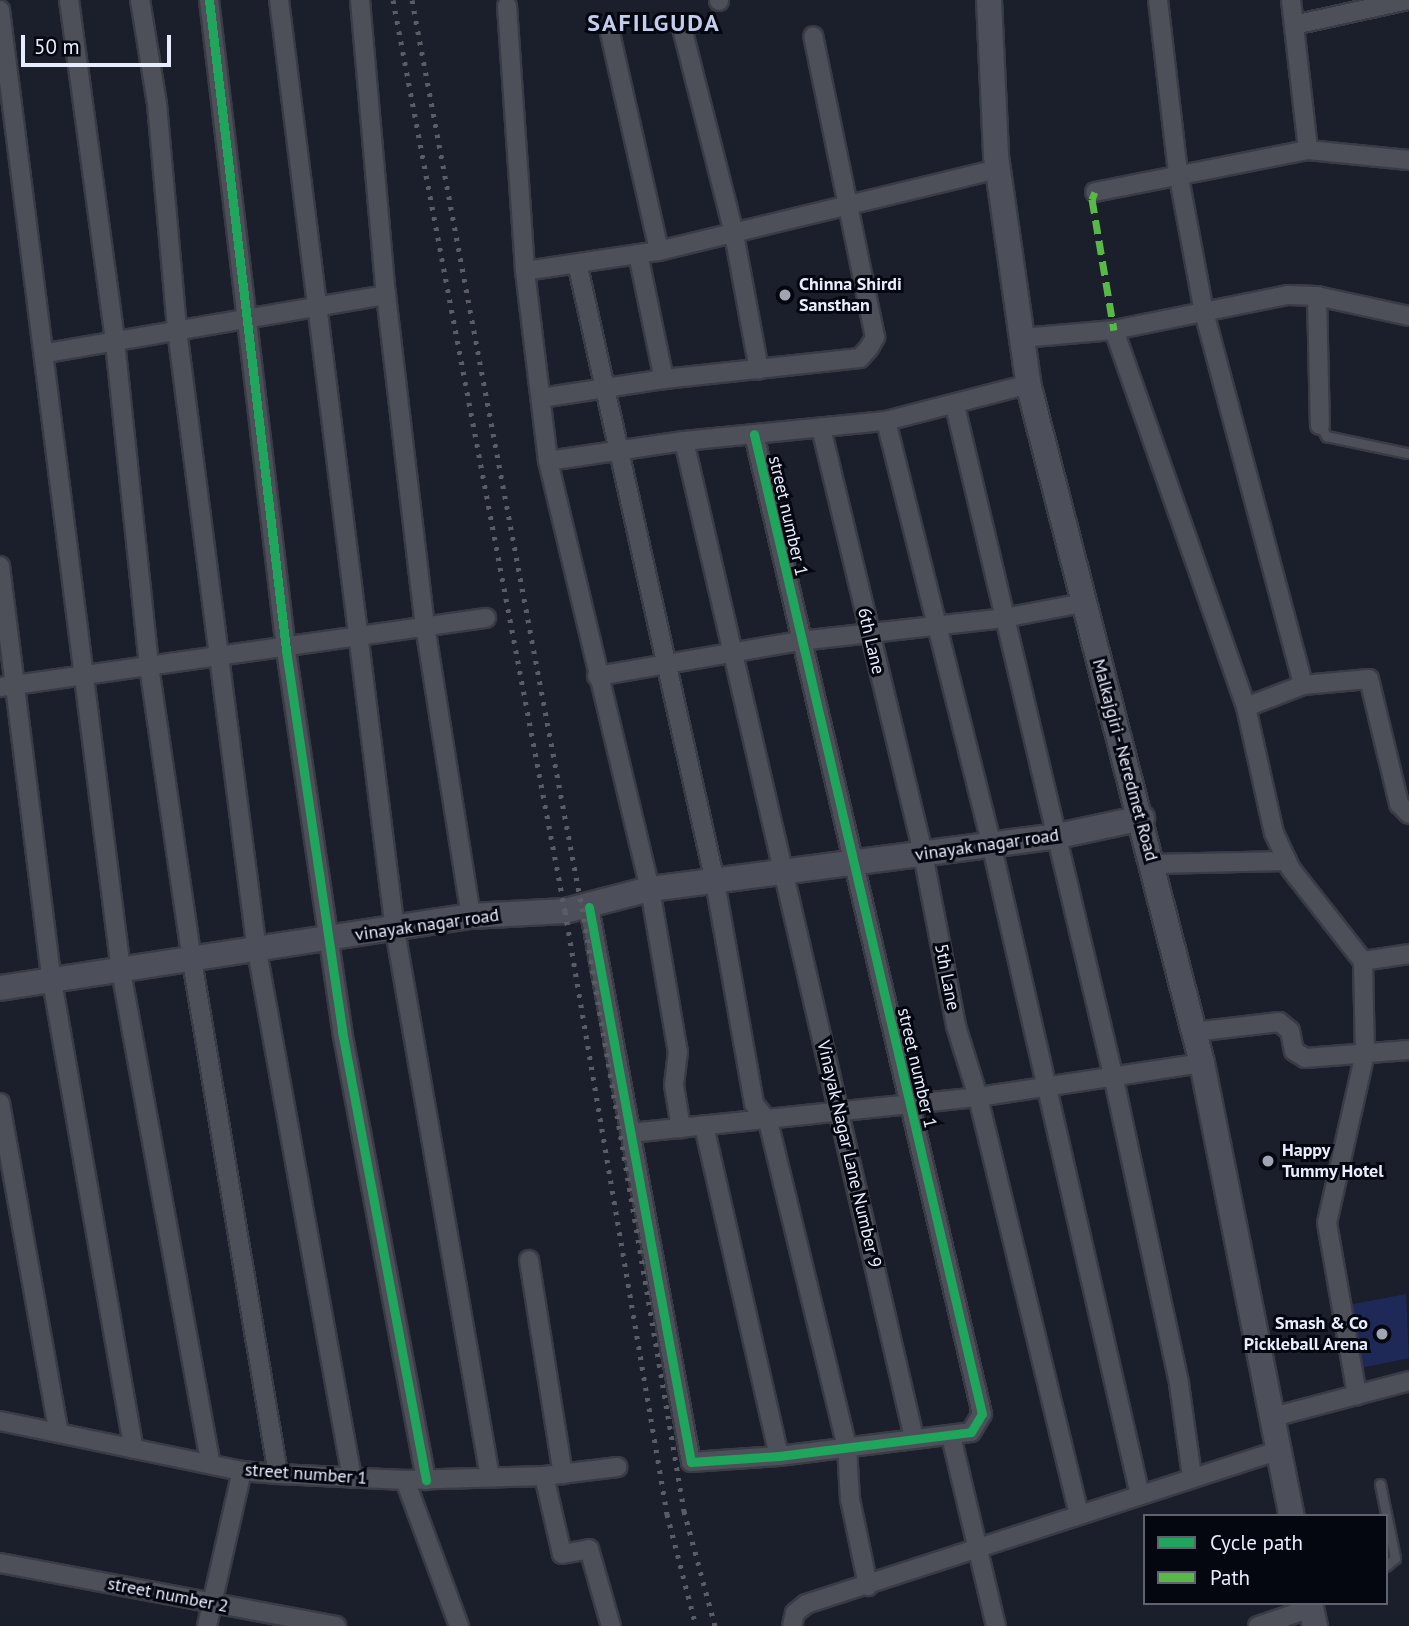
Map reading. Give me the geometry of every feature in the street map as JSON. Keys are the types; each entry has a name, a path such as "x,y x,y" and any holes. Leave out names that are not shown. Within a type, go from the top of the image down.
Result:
{"main road":[{"name":"Malkajgiri - Neredmet Road","path":"989,0 998,169 1029,384 1083,603 1142,818 1202,1063 1292,1514"},
{"name":"vinayak nagar road","path":"0,988 395,930 471,916 589,907 650,889 1058,836 1142,818"}],"street":[{"path":"69,0 115,342 149,666 192,961 278,1474"},
{"path":"140,0 157,104 177,330 257,951 352,1478"},
{"path":"209,0 286,650 328,939 426,1480"},
{"path":"279,0 355,637 395,930 490,1476"},
{"path":"360,0 386,295 425,626 471,916"},
{"path":"1158,0 1178,172 1204,312 1303,685"},
{"path":"1291,0 1308,150"},
{"path":"1294,25 1362,5 1408,0"},
{"path":"507,6 525,271 548,461 597,676 650,889 678,1052 674,1085 681,1128"},
{"path":"0,10 46,353 81,677 121,971 210,1462"},
{"path":"681,24 734,234 759,370"},
{"path":"610,33 659,251"},
{"path":"541,398 664,379 860,358 869,348 875,337 813,36"},
{"path":"1095,192 1178,172 1308,150 1409,160"},
{"path":"525,271 578,267 659,251 998,169"},
{"path":"638,254 664,379"},
{"path":"578,267 607,389 663,663 715,882 754,1104 768,1121 847,1447 850,1499 868,1586"},
{"path":"46,353 386,295"},
{"path":"1023,338 1114,330 1267,297 1317,296 1409,316"},
{"path":"1317,296 1320,425"},
{"path":"1114,330 1246,707 1274,833 1287,861 1363,961 1364,1053 1327,1223 1356,1395"},
{"path":"548,461 684,441 886,421 955,406 1029,384"},
{"path":"955,406 1114,1075 1179,1384 1192,1477"},
{"path":"886,421 939,622 1140,1494"},
{"name":"6th Lane","path":"821,428 923,854"},
{"name":"street number 1","path":"630,1133 691,1462 779,1456 971,1432 982,1414 800,641 754,434"},
{"name":"Vinayak Nagar Lane Number 9","path":"684,441 914,1438"},
{"path":"0,566 7,686 52,981 134,1449"},
{"path":"597,676 800,641 939,622 1004,618 1083,603"},
{"path":"7,686 219,655 286,650 486,618"},
{"path":"1246,707 1303,685 1369,679 1399,804 1409,814"},
{"name":"5th Lane","path":"923,854 956,1026 978,1097 1079,1514"},
{"path":"1153,864 1287,861"},
{"path":"589,907 630,1133 768,1121 978,1097 1044,1084 1202,1063"},
{"path":"1363,961 1409,954"},
{"path":"1194,1032 1279,1022 1290,1031 1294,1051 1304,1058 1409,1050"},
{"path":"0,1103 59,1433"},
{"path":"704,1126 779,1456"},
{"path":"529,1260 563,1474"},
{"path":"1273,1417 1409,1381"},
{"name":"street number 1","path":"0,1422 210,1462 242,1471 278,1474 426,1480 544,1476 617,1467"},
{"path":"951,1436 996,1626"},
{"path":"792,1626 795,1613 806,1604 1278,1451"},
{"path":"207,1626 242,1471"},
{"path":"544,1476 562,1554 589,1549 611,1626"},
{"path":"405,1480 459,1626"},
{"name":"street number 2","path":"0,1563 336,1626"},
{"path":"1258,1626 1312,1612"}],"lane":[{"path":"1320,425 1326,436 1407,453"},
{"path":"1380,1484 1386,1514"},
{"path":"1388,1523 1395,1558 1388,1564"}],"shaded area":[{"name":"Smash & Co Pickleball Arena","path":"1406,1294 1409,1358 1361,1368 1348,1305"}],"railway":[{"path":"393,0 565,911 667,1514 696,1626"},
{"path":"412,0 582,908 684,1511 715,1626"}],"marked path":[{"path":"1095,192 1092,199 1114,330"}],"cycle path":[{"path":"209,0 286,650 342,1031 426,1480"},
{"path":"589,907 691,1462 779,1456 971,1432 982,1414 754,434"}],"place":[{"name":"Chinna Shirdi Sansthan","path":"785,295"},
{"name":"Happy Tummy Hotel","path":"1268,1161"},
{"name":"Smash & Co Pickleball Arena","path":"1382,1334"}],"district":[{"name":"SAFILGUDA","path":"654,23"}]}
